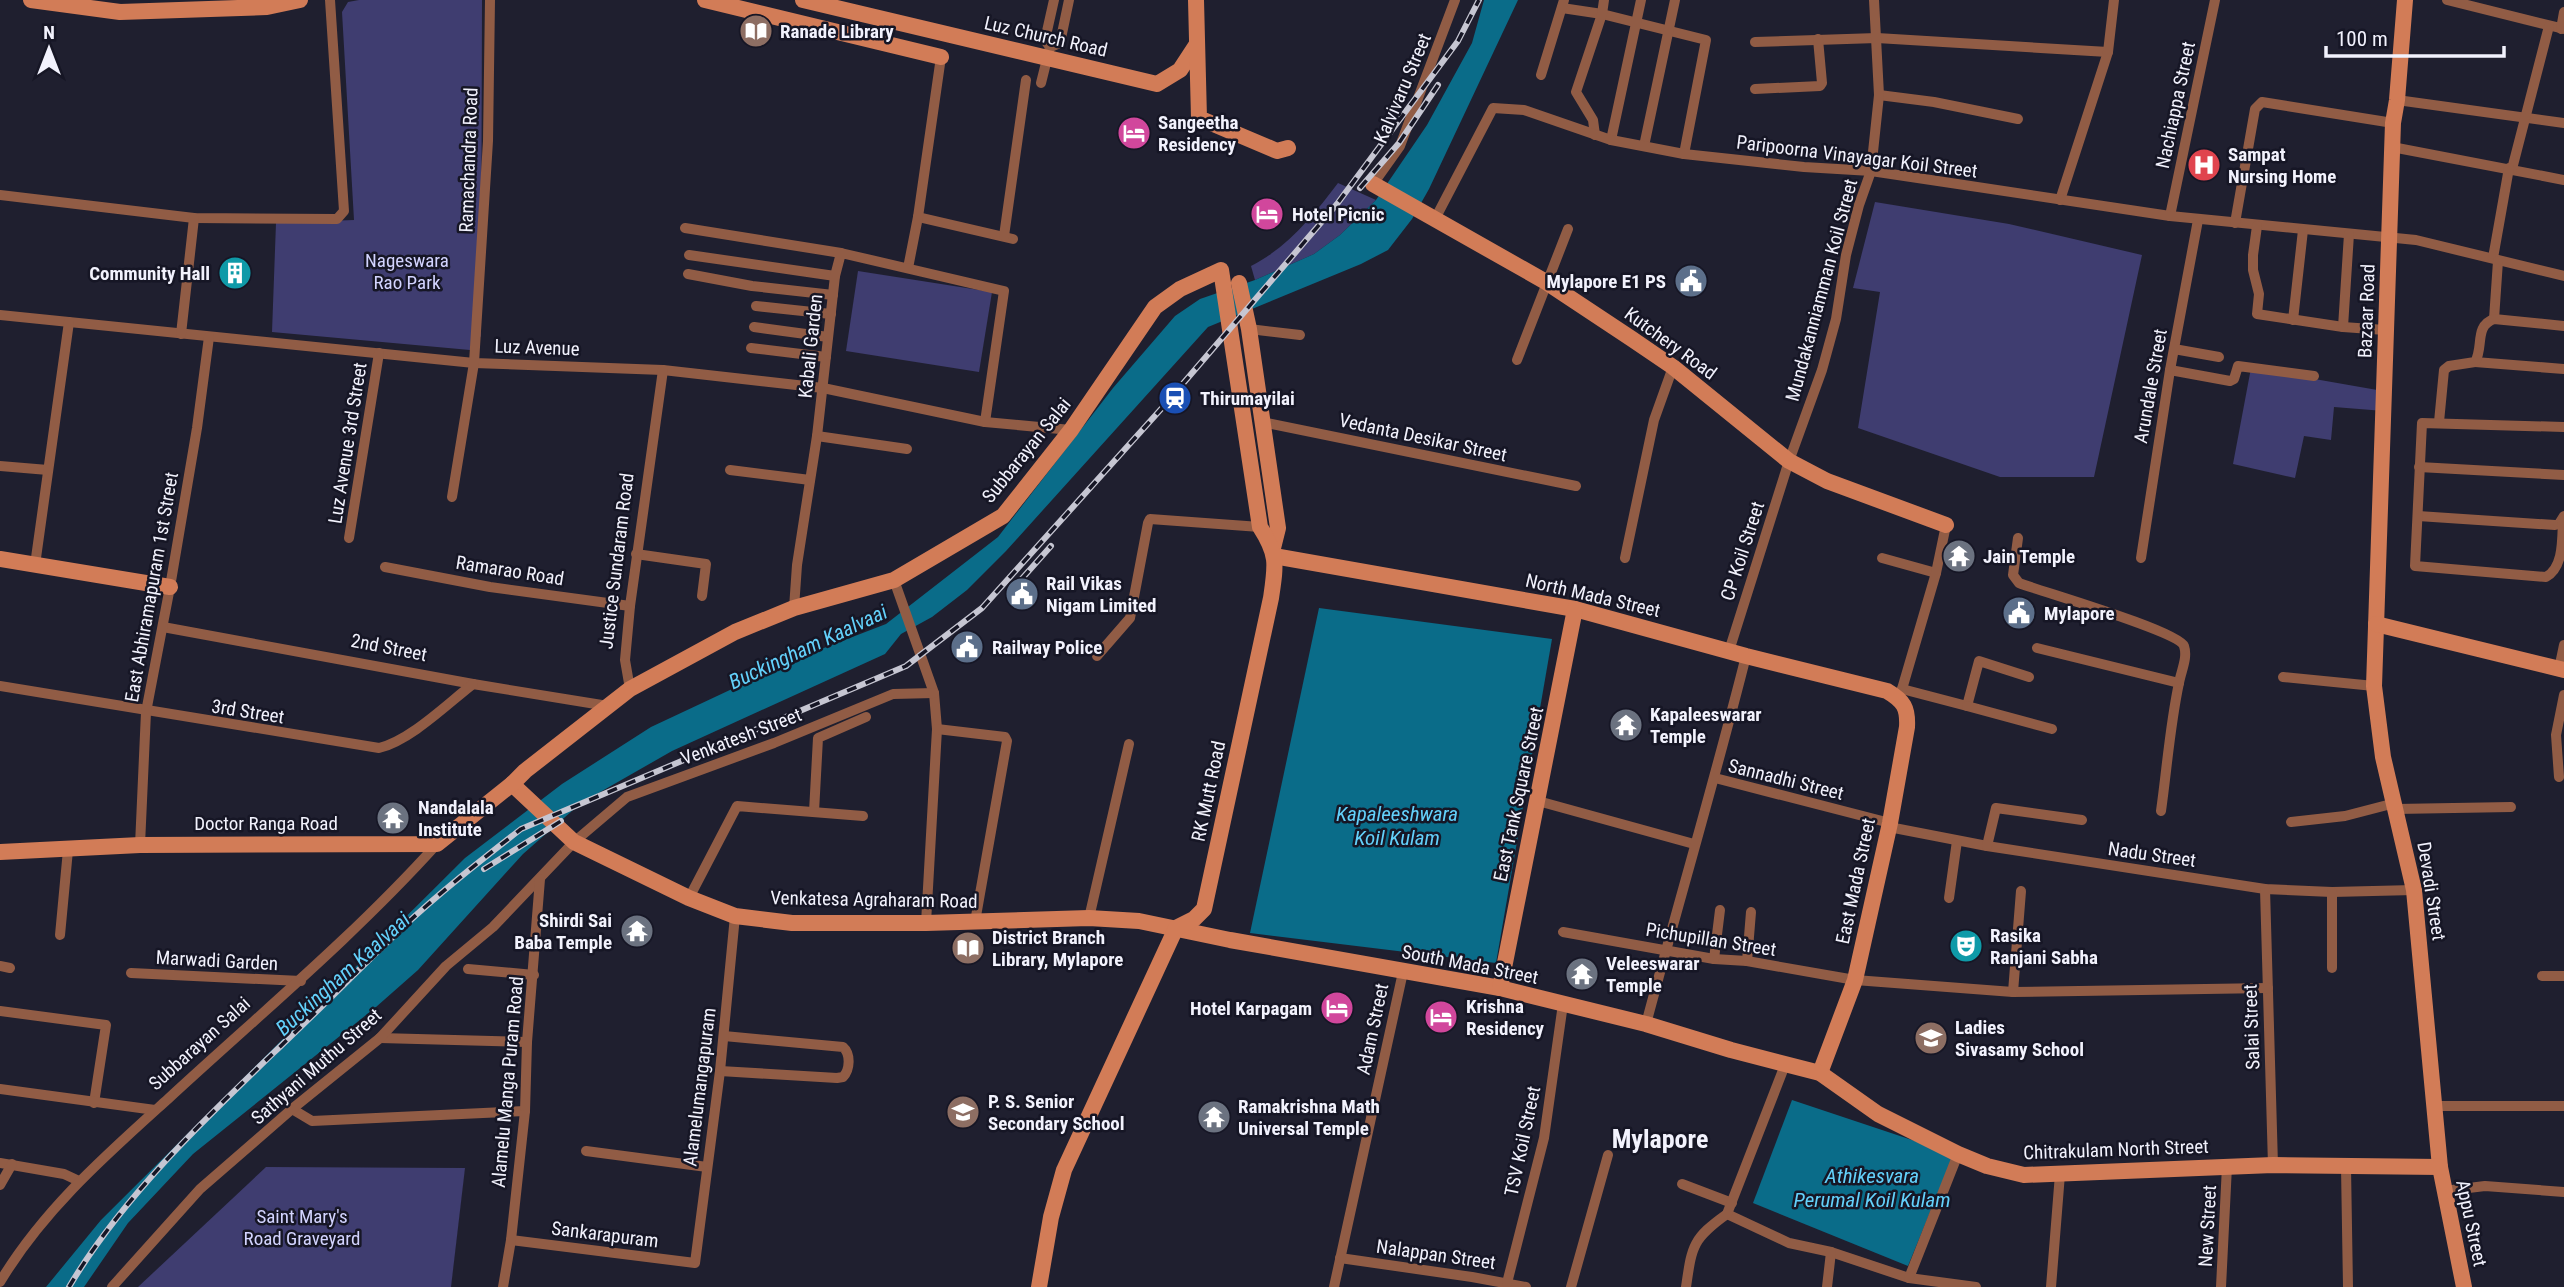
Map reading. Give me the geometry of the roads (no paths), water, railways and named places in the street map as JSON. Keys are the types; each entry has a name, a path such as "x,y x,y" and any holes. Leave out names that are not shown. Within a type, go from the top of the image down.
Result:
{"street":[{"path":"31,0 120,12 267,7 300,0"},
{"path":"0,195 194,218 337,219 344,211 330,0"},
{"name":"Ramachandra Road","path":"452,497 474,363 488,141 490,0"},
{"path":"705,0 941,57 908,268"},
{"name":"Luz Church Road","path":"803,0 1048,53 1157,84 1180,71 1197,44"},
{"path":"1041,83 1048,53 1045,40 1054,0"},
{"path":"1048,53 1060,43 1069,0"},
{"path":"1196,0 1199,118 1278,151 1288,148"},
{"name":"Kalvivaru Street","path":"1377,187 1400,146 1455,0"},
{"path":"1595,135 1593,120 1576,92 1602,14 1604,0"},
{"path":"1611,140 1641,0"},
{"path":"1644,146 1675,0"},
{"name":"Mundakanniamman Koil Street","path":"1789,461 1822,370 1836,319 1846,255 1871,171 1879,95 1874,0"},
{"path":"2060,200 2108,52 2114,0"},
{"name":"Nachiappa Street","path":"2170,216 2214,0"},
{"name":"Bazaar Road","path":"2376,624 2393,123 2405,0"},
{"path":"2448,0 2558,28"},
{"path":"1541,75 1563,4 1706,40 1684,154"},
{"path":"832,31 837,8"},
{"path":"2494,319 2496,259 2511,168 2564,12"},
{"path":"1755,42 1877,38 2108,52"},
{"path":"1755,89 1820,86 1822,83 1818,39"},
{"path":"918,217 1009,237 1026,80"},
{"path":"1879,95 1934,102 2018,120"},
{"path":"2397,100 2564,123"},
{"path":"2235,223 2255,109 2262,102 2393,123"},
{"name":"Paripoorna Vinayagar Koil Street","path":"1431,217 1493,108 1524,110 1611,140 1684,154 1871,171 2198,220 2416,240 2564,276"},
{"path":"2392,146 2564,180"},
{"name":"Kutchery Road","path":"1377,187 1546,282 1673,367 1789,461 1827,481 1947,526"},
{"path":"181,334 194,218"},
{"name":"Arundale Street","path":"2141,558 2170,370 2198,220"},
{"path":"2257,226 2253,270 2258,283 2258,314 2343,327 2385,330"},
{"path":"685,228 841,253 1003,291 985,422"},
{"path":"1517,360 1567,229"},
{"path":"2293,320 2303,230"},
{"path":"2343,327 2349,234"},
{"name":"Kabali Garden","path":"794,608 797,565 817,436 835,276 841,253"},
{"path":"689,255 835,276"},
{"name":"Subbarayan Salai","path":"630,689 735,632 794,608 896,586 1003,516 1071,430 1155,307 1180,289 1221,270 1232,286"},
{"path":"688,274 752,286 833,295"},
{"path":"1232,286 1249,327 1300,335"},
{"path":"1232,286 1234,346 1260,527 1274,552"},
{"path":"757,306 831,314"},
{"name":"Luz Avenue","path":"0,315 474,363 663,370 823,388 985,422 1071,430"},
{"path":"2475,362 2478,358 2481,330 2486,322 2494,319 2564,326"},
{"path":"35,565 69,323"},
{"path":"754,327 828,337"},
{"name":"RK Mutt Road","path":"1176,928 1194,919 1204,909 1272,598 1274,552 1279,528 1249,327"},
{"name":"East Abhiramapuram 1st Street","path":"140,845 146,712 170,587 209,337"},
{"path":"751,348 826,357"},
{"path":"2174,349 2219,357"},
{"name":"Luz Avenue 3rd Street","path":"349,538 379,353"},
{"path":"2439,422 2444,370 2449,366 2475,362 2564,369"},
{"path":"2170,370 2230,381 2234,379 2238,366 2314,376"},
{"path":"1625,558 1654,420 1673,367"},
{"name":"Justice Sundaram Road","path":"630,689 625,660 630,606 663,370"},
{"name":"Vedanta Desikar Street","path":"1262,422 1576,486"},
{"path":"2563,516 2561,557 2554,574 2546,578 2417,568 2414,565 2421,424 2439,422 2564,427"},
{"path":"817,436 907,449"},
{"name":"CP Koil Street","path":"1729,651 1789,461"},
{"path":"0,466 48,470"},
{"path":"2420,467 2564,475"},
{"path":"730,470 810,480"},
{"path":"2418,516 2555,525 2563,516"},
{"path":"1097,656 1130,618 1150,519 1260,527"},
{"path":"1947,526 1936,573 1899,693 1967,706 2052,729"},
{"path":"2018,538 2013,575 2019,583 2172,635 2184,647 2161,811"},
{"name":"North Mada Street","path":"1274,552 1576,609 1746,656 1899,693"},
{"path":"636,554 706,564 702,596"},
{"path":"1882,558 1936,573"},
{"path":"0,559 170,587"},
{"name":"Ramarao Road","path":"385,567 490,586 630,606"},
{"path":"896,586 932,689 937,729 926,923"},
{"name":"East Tank Square Street","path":"1500,988 1576,609"},
{"path":"2376,624 2562,669 2564,645"},
{"name":"Devadi Street","path":"2376,624 2374,686 2383,757 2414,890 2440,1167"},
{"name":"2nd Street","path":"163,627 608,706"},
{"path":"2037,648 2179,683"},
{"path":"1646,1024 1746,656"},
{"path":"1967,706 1979,661 2029,677"},
{"path":"2283,677 2374,686"},
{"name":"3rd Street","path":"0,686 379,748 390,746 415,729 473,684"},
{"path":"437,844 630,689"},
{"name":"Venkatesh Street","path":"575,842 627,797 774,744 892,694 932,689"},
{"name":"East Mada Street","path":"1820,1073 1855,980 1889,825 1907,727 1908,713 1899,693"},
{"path":"2559,777 2556,735 2564,695"},
{"path":"814,812 818,738 866,717"},
{"path":"937,729 1005,737 1007,741 975,922"},
{"path":"1089,918 1129,744"},
{"name":"Sannadhi Street","path":"1715,778 1889,825"},
{"name":"Venkatesa Agraharam Road","path":"512,784 575,842 689,898 735,916 792,923 926,923 1089,918 1139,921 1230,940"},
{"path":"1538,801 1694,844"},
{"path":"689,898 737,806 863,816"},
{"path":"2291,822 2345,816 2396,806 2511,807"},
{"path":"1987,846 1996,808 2082,820"},
{"name":"Nadu Street","path":"1889,825 1957,841 2265,889 2332,892 2414,890"},
{"path":"1949,898 1957,841"},
{"name":"Sathyani Muthu Street","path":"112,1287 200,1189 380,1038 446,966 493,927 575,842"},
{"name":"Subbarayan Salai","path":"0,1282 31,1235 79,1181 301,981 396,889 437,844"},
{"name":"Doctor Ranga Road","path":"0,852 140,845 437,844"},
{"path":"60,935 68,850"},
{"name":"Alamelu Manga Puram Road","path":"503,1287 525,1111 527,1042 540,879"},
{"name":"Salai Street","path":"2265,889 2273,1165"},
{"path":"2013,992 2021,891"},
{"path":"2332,892 2332,968"},
{"path":"1714,959 1720,910"},
{"path":"1747,961 1751,912"},
{"name":"Alamelumangapuram","path":"695,1263 720,1071 735,916"},
{"path":"1039,1287 1051,1217 1064,1170 1176,928"},
{"name":"Pichupillan Street","path":"1563,932 1714,959 1747,961 1855,980 2013,992 2268,988"},
{"name":"South Mada Street","path":"1230,940 1500,988 1646,1024 1820,1073"},
{"path":"468,969 534,975"},
{"name":"Adam Street","path":"1334,1287 1403,972"},
{"name":"Marwadi Garden","path":"131,973 301,981"},
{"path":"2542,976 2564,976"},
{"name":"TSV Koil Street","path":"1500,1284 1544,1138 1563,1004"},
{"path":"0,1011 106,1025 94,1103"},
{"path":"720,1071 837,1078 843,1077 847,1070 848,1056 843,1047 724,1036"},
{"path":"380,1038 527,1042"},
{"path":"1686,1287 1692,1249 1707,1228 1727,1214 1785,1065"},
{"name":"Chitrakulam North Street","path":"1820,1073 1878,1114 1987,1167 2024,1175 2273,1165 2440,1167"},
{"path":"0,1089 155,1110"},
{"path":"2433,1106 2564,1106"},
{"path":"292,1110 312,1121 525,1111"},
{"path":"586,1152 707,1167"},
{"path":"1909,1278 1958,1154"},
{"path":"1571,1287 1608,1156"},
{"path":"0,1163 64,1174 79,1181"},
{"path":"0,1185 12,1164"},
{"name":"New Street","path":"2221,1287 2227,1166"},
{"path":"2346,1167 2348,1287"},
{"name":"Appu Street","path":"2440,1167 2464,1287"},
{"path":"2051,1287 2060,1174"},
{"path":"1682,1184 1732,1203"},
{"path":"2444,1191 2485,1186 2564,1192"},
{"path":"1727,1214 1789,1242 1831,1252 1909,1278 1945,1285 1976,1287"},
{"name":"Sankarapuram","path":"510,1240 695,1263"},
{"path":"1827,1287 1831,1252"},
{"name":"Nalappan Street","path":"1340,1258 1526,1287"}],"water":[{"path":"1484,0 1518,0 1429,189 1412,219 1388,250 1361,264 1208,327 1006,551 967,590 932,617 901,634 885,654 672,751 581,803 523,854 418,970 193,1154 128,1223 84,1287 46,1287 101,1220 465,858 562,784 651,727 798,658 886,624 998,537 1113,388 1175,316 1200,299 1255,280 1314,254 1340,235 1376,200 1427,125 1472,43"},
{"name":"Kapaleeshwara Koil Kulam","path":"1319,608 1552,639 1496,963 1250,933"},
{"name":"Athikesvara Perumal Koil Kulam","path":"1792,1100 1954,1154 1908,1266 1753,1203"}],"railway":[{"path":"69,1287 115,1220 199,1126 416,915 521,829 906,666 982,608 1162,408 1337,204 1458,41 1479,0"},
{"path":"1360,188 1399,143 1438,85"},
{"path":"1009,593 1051,546"},
{"path":"484,869 561,821"}],"place":[{"name":"Ranade Library","path":"756,31"},
{"name":"Sangeetha Residency","path":"1134,133"},
{"name":"Sampat Nursing Home","path":"2204,165"},
{"name":"Hotel Picnic","path":"1267,214"},
{"name":"Community Hall","path":"235,273"},
{"name":"Mylapore E1 PS","path":"1691,281"},
{"name":"Thirumayilai","path":"1175,398"},
{"name":"Jain Temple","path":"1959,556"},
{"name":"Rail Vikas Nigam Limited","path":"1022,594"},
{"name":"Mylapore","path":"2019,613"},
{"name":"Railway Police","path":"967,647"},
{"name":"Kapaleeswarar Temple","path":"1626,725"},
{"name":"Nandalala Institute","path":"393,818"},
{"name":"Shirdi Sai Baba Temple","path":"637,931"},
{"name":"Rasika Ranjani Sabha","path":"1966,946"},
{"name":"District Branch Library, Mylapore","path":"968,948"},
{"name":"Veleeswarar Temple","path":"1582,974"},
{"name":"Hotel Karpagam","path":"1337,1008"},
{"name":"Krishna Residency","path":"1441,1017"},
{"name":"Ladies Sivasamy School","path":"1931,1038"},
{"name":"P. S. Senior Secondary School","path":"963,1112"},
{"name":"Ramakrishna Math Universal Temple","path":"1214,1117"}],"district":[{"name":"Mylapore","path":"1660,1139"}],"park label":[{"name":"Nageswara Rao Park","path":"407,271"},
{"name":"Saint Mary's Road Graveyard","path":"302,1227"}],"water label":[{"name":"Buckingham Kaalvaai","path":"808,647"},
{"name":"Buckingham Kaalvaai","path":"343,974"}]}
